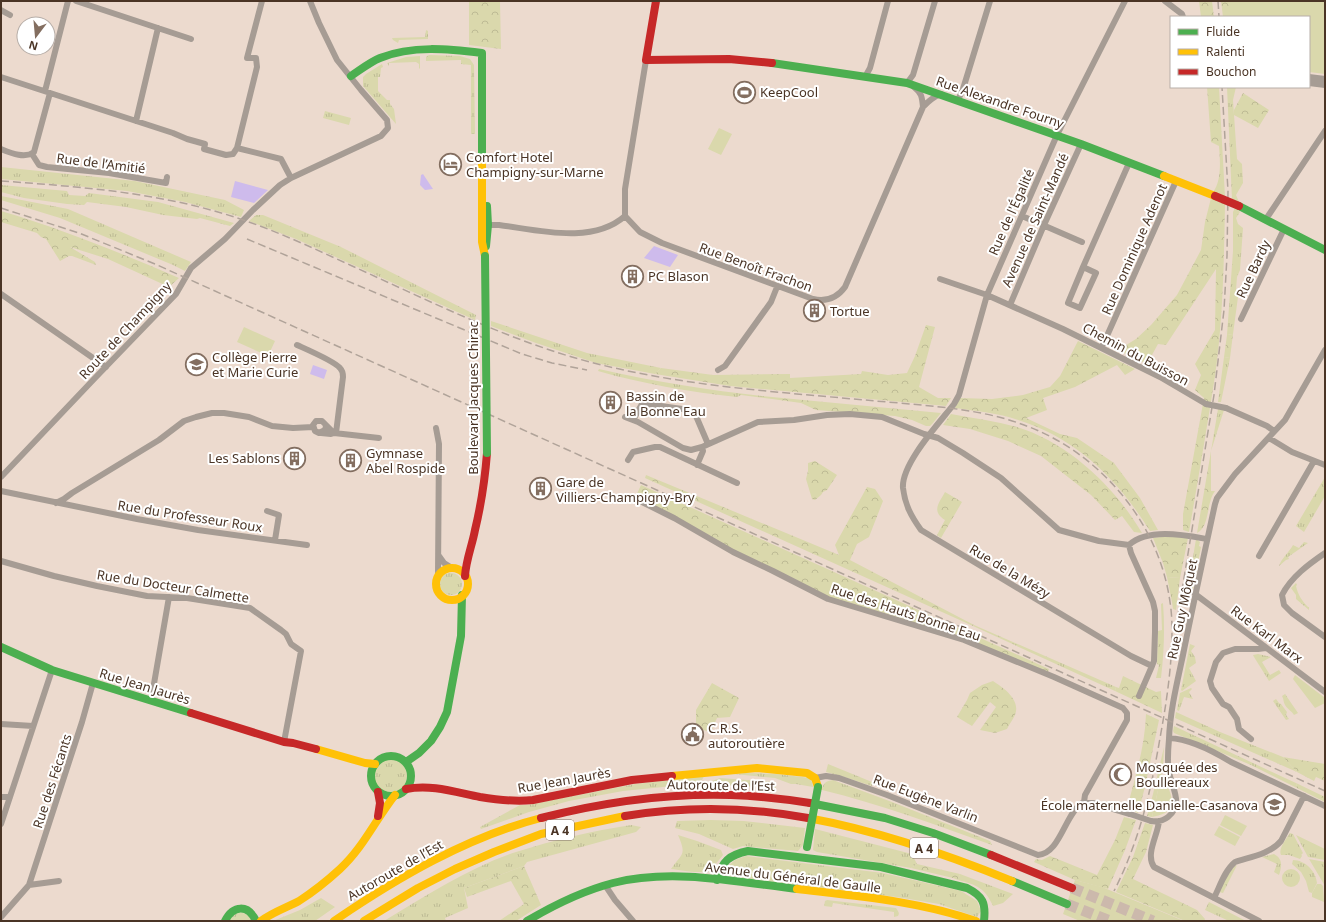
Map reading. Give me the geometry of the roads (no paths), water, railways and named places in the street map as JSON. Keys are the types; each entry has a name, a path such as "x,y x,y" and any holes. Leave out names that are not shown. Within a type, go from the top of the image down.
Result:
{"main road":[{"path":"646,60 656,1"},
{"path":"351,76 380,58 401,52 423,50 460,50 482,53 482,174 484,198"},
{"name":"Rue Alexandre Fourny","path":"646,60 729,59 787,64 908,84 941,94 1057,135 1215,196 1266,219 1325,250"},
{"path":"482,153 487,177 484,198"},
{"path":"482,174 485,226"},
{"name":"Boulevard Jacques Chirac","path":"406,762 412,759 428,744 442,723 447,712 461,636 460,613 462,595 467,585 465,576 466,562 471,549 485,478 487,453 485,256 482,242 485,226 484,198"},
{"path":"460,613 456,606 441,595 437,590 436,584 438,575 443,570 461,567 466,562"},
{"path":"454,568 465,576"},
{"path":"447,599 455,599 462,595"},
{"name":"Rue Jean Jaurès","path":"1,647 52,670 93,683 284,742 293,743 365,763 375,764"},
{"name":"Rue Jean Jaurès","path":"284,742 296,749 364,769 371,773"},
{"path":"377,821 379,809 378,792 371,780 371,773 375,764 380,759 390,756 400,758 406,762 410,769 411,775 406,790"},
{"name":"Rue Eugène Varlin","path":"632,780 757,768 807,773 815,778"},
{"name":"Rue Jean Jaurès","path":"411,775 429,786"},
{"path":"798,857 807,847 818,787 815,778"},
{"name":"Rue Jean Jaurès","path":"395,796 414,787 429,786 486,798 521,801 533,800 632,780"},
{"path":"378,792 395,796"},
{"name":"Autoroute de l’Est","path":"334,921 349,910 416,870 457,849 493,834 535,819 578,808 624,800 669,795 730,794 780,798 825,804 884,818 981,851 1072,888"},
{"path":"225,921 234,909 244,908 255,918 272,913 298,901 312,892 333,876 356,851 386,806 395,796"},
{"name":"Autoroute de l’Est","path":"364,921 420,887 465,864 540,835 617,817 704,809 775,813 869,831 925,848 993,873 1067,904"},
{"path":"807,847 810,854 815,858"},
{"path":"717,880 723,862 740,852 748,851 815,858 881,868 967,888 976,892 981,897 986,911 984,921"},
{"name":"Avenue du Général de Gaulle","path":"527,921 574,896 605,885 626,880 661,876 689,877 869,898 939,909 976,921"},
{"path":"261,921 272,913"}],"street":[{"path":"1,150 19,154 32,154 36,149 68,1"},
{"path":"76,1 191,38"},
{"path":"1,77 205,144 204,149 226,155 233,154 236,148 257,66 256,58 247,58 262,1"},
{"path":"310,1 337,60 343,69 351,76"},
{"path":"865,77 870,68 888,1"},
{"path":"923,107 920,92 908,84 913,75 935,1"},
{"path":"958,100 963,89 990,1"},
{"name":"Rue de l'Égalité","path":"929,435 954,404 959,395 987,295 1057,135 1125,1"},
{"path":"1166,1 1183,16"},
{"path":"1,10 10,14"},
{"path":"136,121 158,28"},
{"path":"485,226 499,225 571,234 586,233 600,230 619,222 625,216 625,190 646,60"},
{"name":"Route de Champigny","path":"1,477 176,294 191,268 225,239 252,210 280,185 291,178 381,136 385,132 388,128 386,117 361,90 351,76"},
{"path":"1310,77 1325,79"},
{"path":"1310,83 1325,85"},
{"path":"923,107 929,100 941,94"},
{"name":"Rue Benoît Frachon","path":"625,216 640,232 651,239 777,287 818,300 825,300 834,297 845,287 923,107"},
{"path":"1266,219 1325,130"},
{"name":"Avenue de Saint-Mandé","path":"1010,305 1081,144"},
{"path":"236,148 281,159 291,178"},
{"name":"Rue de l’Amitié","path":"32,154 39,165 47,167 108,173 166,183 167,177"},
{"path":"1083,267 1096,273 1080,308 1068,303 1083,267 1130,163"},
{"name":"Rue Dominique Adenot","path":"1102,347 1176,181"},
{"path":"1022,216 1082,242"},
{"name":"Rue Bardy","path":"1241,318 1284,229"},
{"name":"Chemin du Buisson","path":"940,279 987,295 1010,305 1137,364 1206,404 1226,408 1267,426 1274,431"},
{"path":"718,370 725,366 771,302 777,287"},
{"path":"1,294 106,368"},
{"path":"297,345 336,365 342,370 343,377 335,433"},
{"name":"Rue Guy Môquet","path":"1159,821 1165,819 1172,813 1177,802 1176,793 1169,773 1171,714 1195,594 1217,498 1235,474 1285,420 1325,350"},
{"path":"633,420 642,404 645,403 689,410 696,416 708,444"},
{"path":"56,503 159,440 184,422 196,417 224,412 249,417 272,426 293,428 313,427"},
{"path":"625,416 687,449 702,447 758,422 850,414 882,417 938,438 988,469 1001,478 1059,530 1100,541 1129,546"},
{"path":"313,427 316,421 320,420 335,433"},
{"path":"321,433 325,430 326,426"},
{"path":"313,427 315,431 321,433 335,433 379,438"},
{"path":"436,428 439,444 438,575"},
{"name":"Rue de la Mézy","path":"929,435 913,457 907,469 903,486 905,500 910,514 921,530 1131,656 1152,666"},
{"path":"1269,438 1292,452 1325,465"},
{"path":"663,449 668,439"},
{"path":"628,460 633,452 655,447 663,449 737,484"},
{"path":"698,465 703,451 702,447"},
{"path":"1259,556 1314,461"},
{"name":"Rue du Professeur Roux","path":"1,491 70,506 198,530 306,545"},
{"path":"47,501 63,498"},
{"path":"63,498 70,506"},
{"name":"Rue des Hauts Bonne Eau","path":"638,500 674,518 733,552 828,600 964,640 1103,698 1124,708 1128,713"},
{"path":"267,511 279,515 275,540"},
{"path":"1129,546 1135,540 1140,538 1167,534 1207,539"},
{"path":"1129,546 1153,602 1155,611 1154,661 1139,696"},
{"path":"1325,553 1302,571 1287,587 1282,595 1284,605 1292,613 1325,637"},
{"path":"439,556 444,563 454,568"},
{"name":"Rue du Docteur Calmette","path":"1,561 54,576 148,596 187,598 253,609 285,633 289,642 301,651 284,742"},
{"name":"Rue Karl Marx","path":"1195,594 1325,692"},
{"path":"151,701 169,597"},
{"path":"1251,739 1239,729 1237,719 1230,707 1223,704 1212,688 1210,681 1216,662 1223,653 1235,649 1266,648"},
{"path":"1,824 52,670"},
{"name":"Rue des Fécants","path":"29,885 82,722 93,683"},
{"name":"Rue Eugène Varlin","path":"815,778 826,776 839,778 888,795 1038,855 1043,855 1052,848 1075,810 1084,802 1085,794 1124,727 1128,713"},
{"path":"1,724 33,726"},
{"path":"1169,738 1186,741 1217,754 1325,806"},
{"path":"1214,898 1227,871 1235,862 1276,847 1281,841 1304,796"},
{"path":"1,797 10,797"},
{"path":"1084,802 1093,803 1151,821 1159,821 1151,852 1153,865 1259,921"},
{"path":"1,917 29,885 59,881"},
{"path":"605,885 633,921"}],"tunnel":[{"path":"1072,888 1153,921"},
{"path":"1067,904 1110,921"}],"railway":[{"path":"1218,1 1219,16"},
{"path":"1176,627 1214,395 1224,310 1228,191 1222,88"},
{"path":"1,181 125,193 216,211 285,236 460,315 515,338 543,348 608,367 681,381 718,386 966,410 1006,419 1024,425 1051,437 1077,453 1100,472 1121,494 1139,518 1153,544 1164,573 1172,616 1172,644 1169,678 1164,718 1153,777 1137,835 1123,873 1114,891"},
{"path":"1,208 79,233 155,264 1325,791"},
{"path":"247,239 522,354 552,363 587,370"}],"place":[{"name":"KeepCool","path":"744,92"},
{"name":"Comfort Hotel Champigny-sur-Marne","path":"451,164"},
{"name":"PC Blason","path":"632,276"},
{"name":"Tortue","path":"815,311"},
{"name":"Collège Pierre et Marie Curie","path":"197,364"},
{"name":"Bassin de la Bonne Eau","path":"610,403"},
{"name":"Les Sablons","path":"295,458"},
{"name":"Gymnase Abel Rospide","path":"350,460"},
{"name":"Gare de Villiers-Champigny-Bry","path":"540,489"},
{"name":"C.R.S. autoroutière","path":"692,735"},
{"name":"Mosquée des Boullereaux","path":"1120,774"},
{"name":"École maternelle Danielle-Casanova","path":"1274,805"}]}
